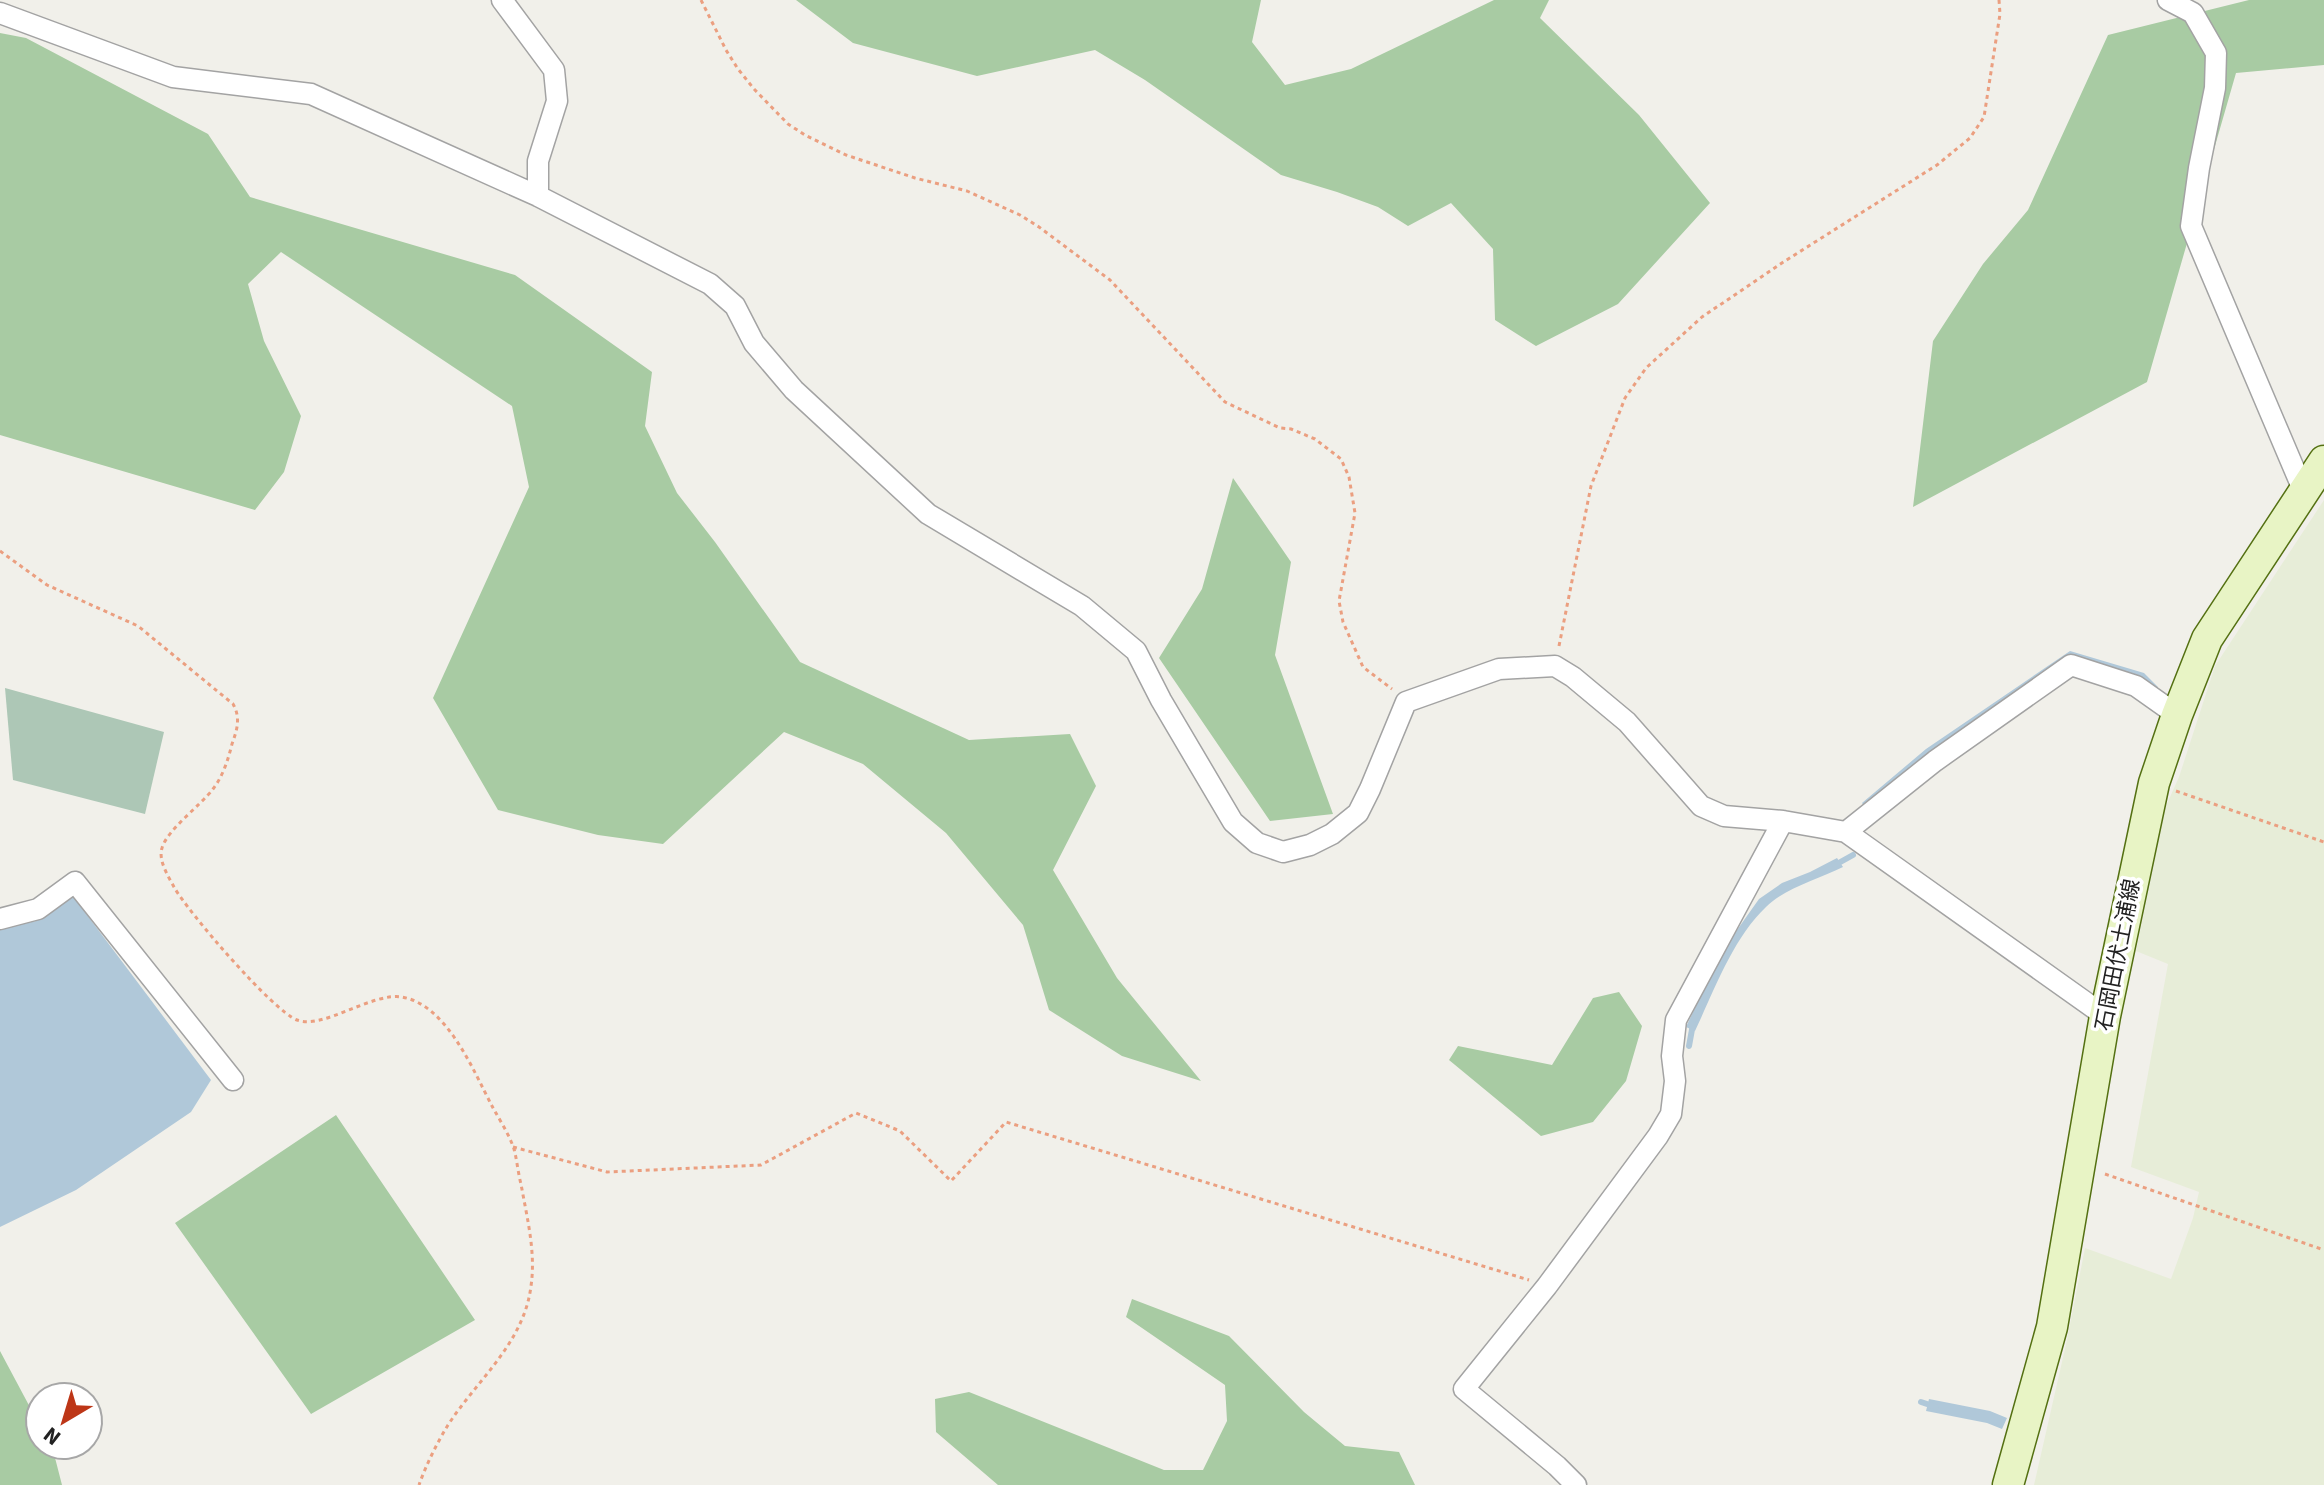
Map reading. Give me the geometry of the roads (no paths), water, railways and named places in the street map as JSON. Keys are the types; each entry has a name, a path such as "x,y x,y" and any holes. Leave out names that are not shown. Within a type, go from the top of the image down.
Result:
{"main road":[{"name":"石岡田伏土浦線","path":"2008,1485 2052,1327 2105,1016 2154,783 2207,639 2324,461"}],"street":[{"path":"502,0 554,70 557,101 538,161 538,196"},
{"path":"2168,0 2193,13 2216,53 2215,88 2191,226 2304,492"},
{"path":"0,13 173,77 311,94 538,196 710,284 735,306 754,343 794,390 928,514 1082,606 1136,651 1161,700 1233,822 1257,843 1283,852 1310,845 1332,834 1358,813 1406,702 1499,669 1555,666 1627,722 1701,806 1724,816 1783,821 1846,832 2105,1016"},
{"path":"1846,832 1935,761 2071,665 2136,686 2177,715"},
{"path":"1576,1485 1464,1389 1547,1286 1671,1114 1676,1020 1783,821"},
{"path":"0,919 38,909 75,882 233,1080"}],"water":[{"path":"2070,651 2144,673 2158,687 2151,694 2071,660 1868,811 1862,803 1926,749"},
{"path":"1837,858 1843,867 1783,894 1754,920 1725,966 1695,1031 1686,1027 1720,954 1759,899 1782,883"},
{"path":"72,895 211,1080 191,1112 76,1190 0,1227 0,929 36,921"},
{"path":"1929,1399 1990,1411 2007,1418 2002,1429 1926,1411"}],"waterway":[{"path":"1835,865 1853,855"},
{"path":"1689,1046 1693,1024"},
{"path":"1921,1402 1936,1407"}]}
